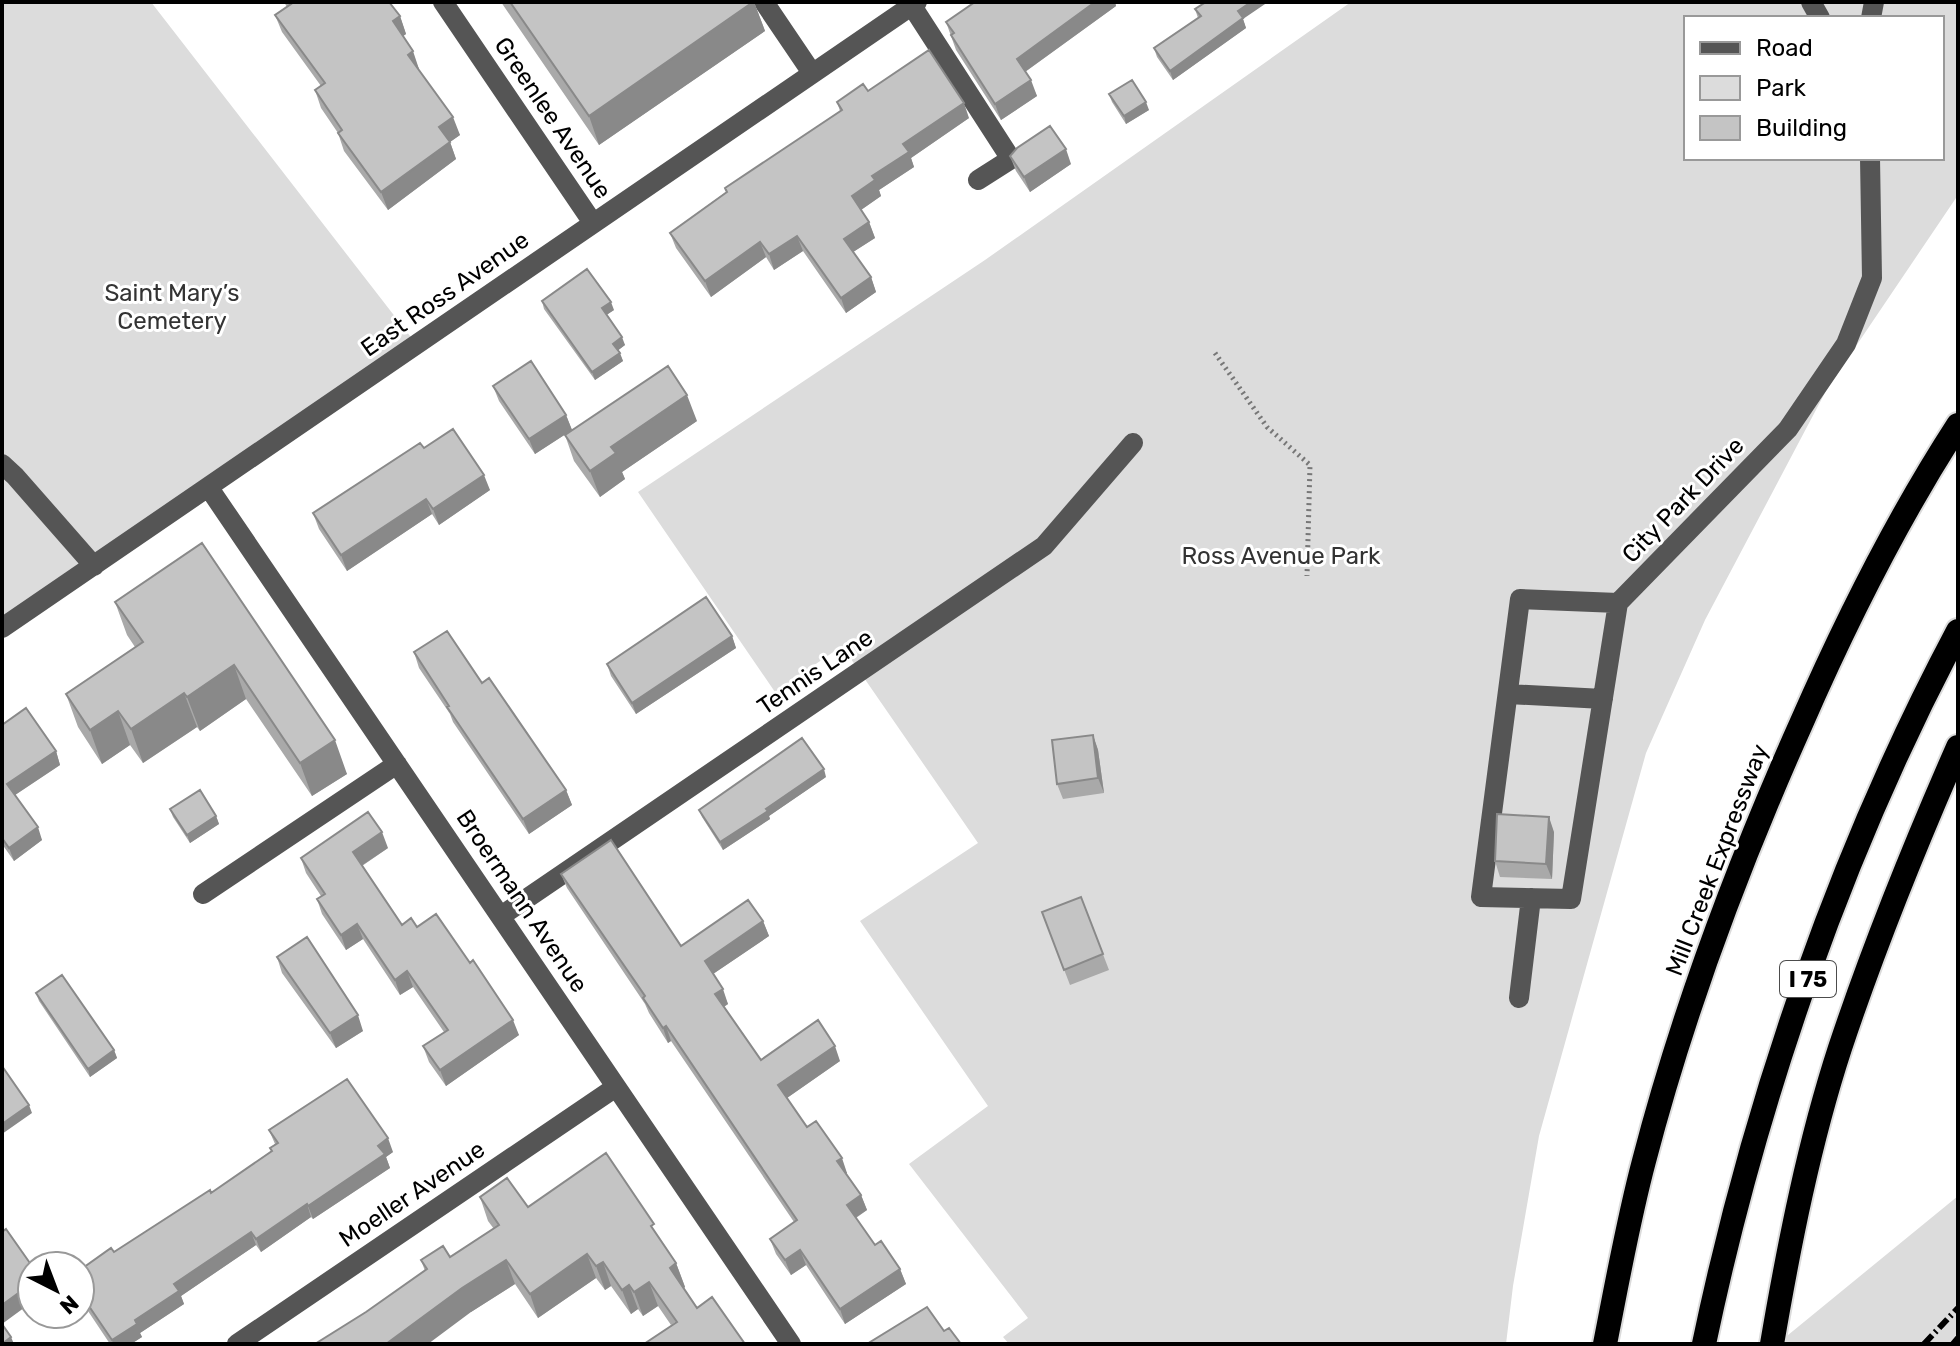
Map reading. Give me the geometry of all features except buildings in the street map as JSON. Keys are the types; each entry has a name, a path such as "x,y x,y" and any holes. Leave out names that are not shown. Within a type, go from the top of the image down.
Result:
{"highway":[{"name":"Mill Creek Expressway","path":"1605,1344 1644,1162 1673,1059 1720,919 1825,671 1877,565 1958,425"},
{"name":"I 75","path":"1704,1344 1729,1232 1772,1086 1823,933 1872,809 1921,700 1958,631"},
{"path":"1772,1344 1804,1180 1840,1049 1883,930 1958,747"}],"street":[{"name":"Greenlee Avenue","path":"443,2 593,223"},
{"path":"764,2 812,73"},
{"name":"East Ross Avenue","path":"2,628 915,4"},
{"path":"915,4 1011,159 978,180"},
{"name":"City Park Drive","path":"1618,603 1788,429 1846,344 1872,278 1870,160"},
{"name":"Tennis Lane","path":"501,916 1044,546 1133,443"},
{"path":"2,464 94,566"},
{"name":"Broermann Avenue","path":"209,488 791,1344"},
{"path":"1520,599 1618,603 1571,899 1481,897 1508,694 1520,599"},
{"path":"1508,694 1603,699"},
{"path":"203,894 397,764"},
{"path":"1519,998 1531,898"},
{"name":"Moeller Avenue","path":"237,1344 616,1087"}],"path":[{"path":"1215,353 1267,427 1310,465 1307,576"}],"green space":[{"name":"Saint Mary’s Cemetery","path":"2,2 151,2 417,345 2,628"},
{"name":"Ross Avenue Park","path":"1351,2 1958,2 1958,195 1827,389 1705,620 1646,753 1539,1136 1506,1344 1009,1344 1003,1337 1028,1318 909,1164 988,1106 860,921 978,843 842,646 775,692 638,492 985,260"},
{"path":"1958,1196 1958,1344 1777,1344"}],"railway":[{"path":"1924,1344 1958,1308"},
{"path":"1953,1344 1958,1338"}]}
